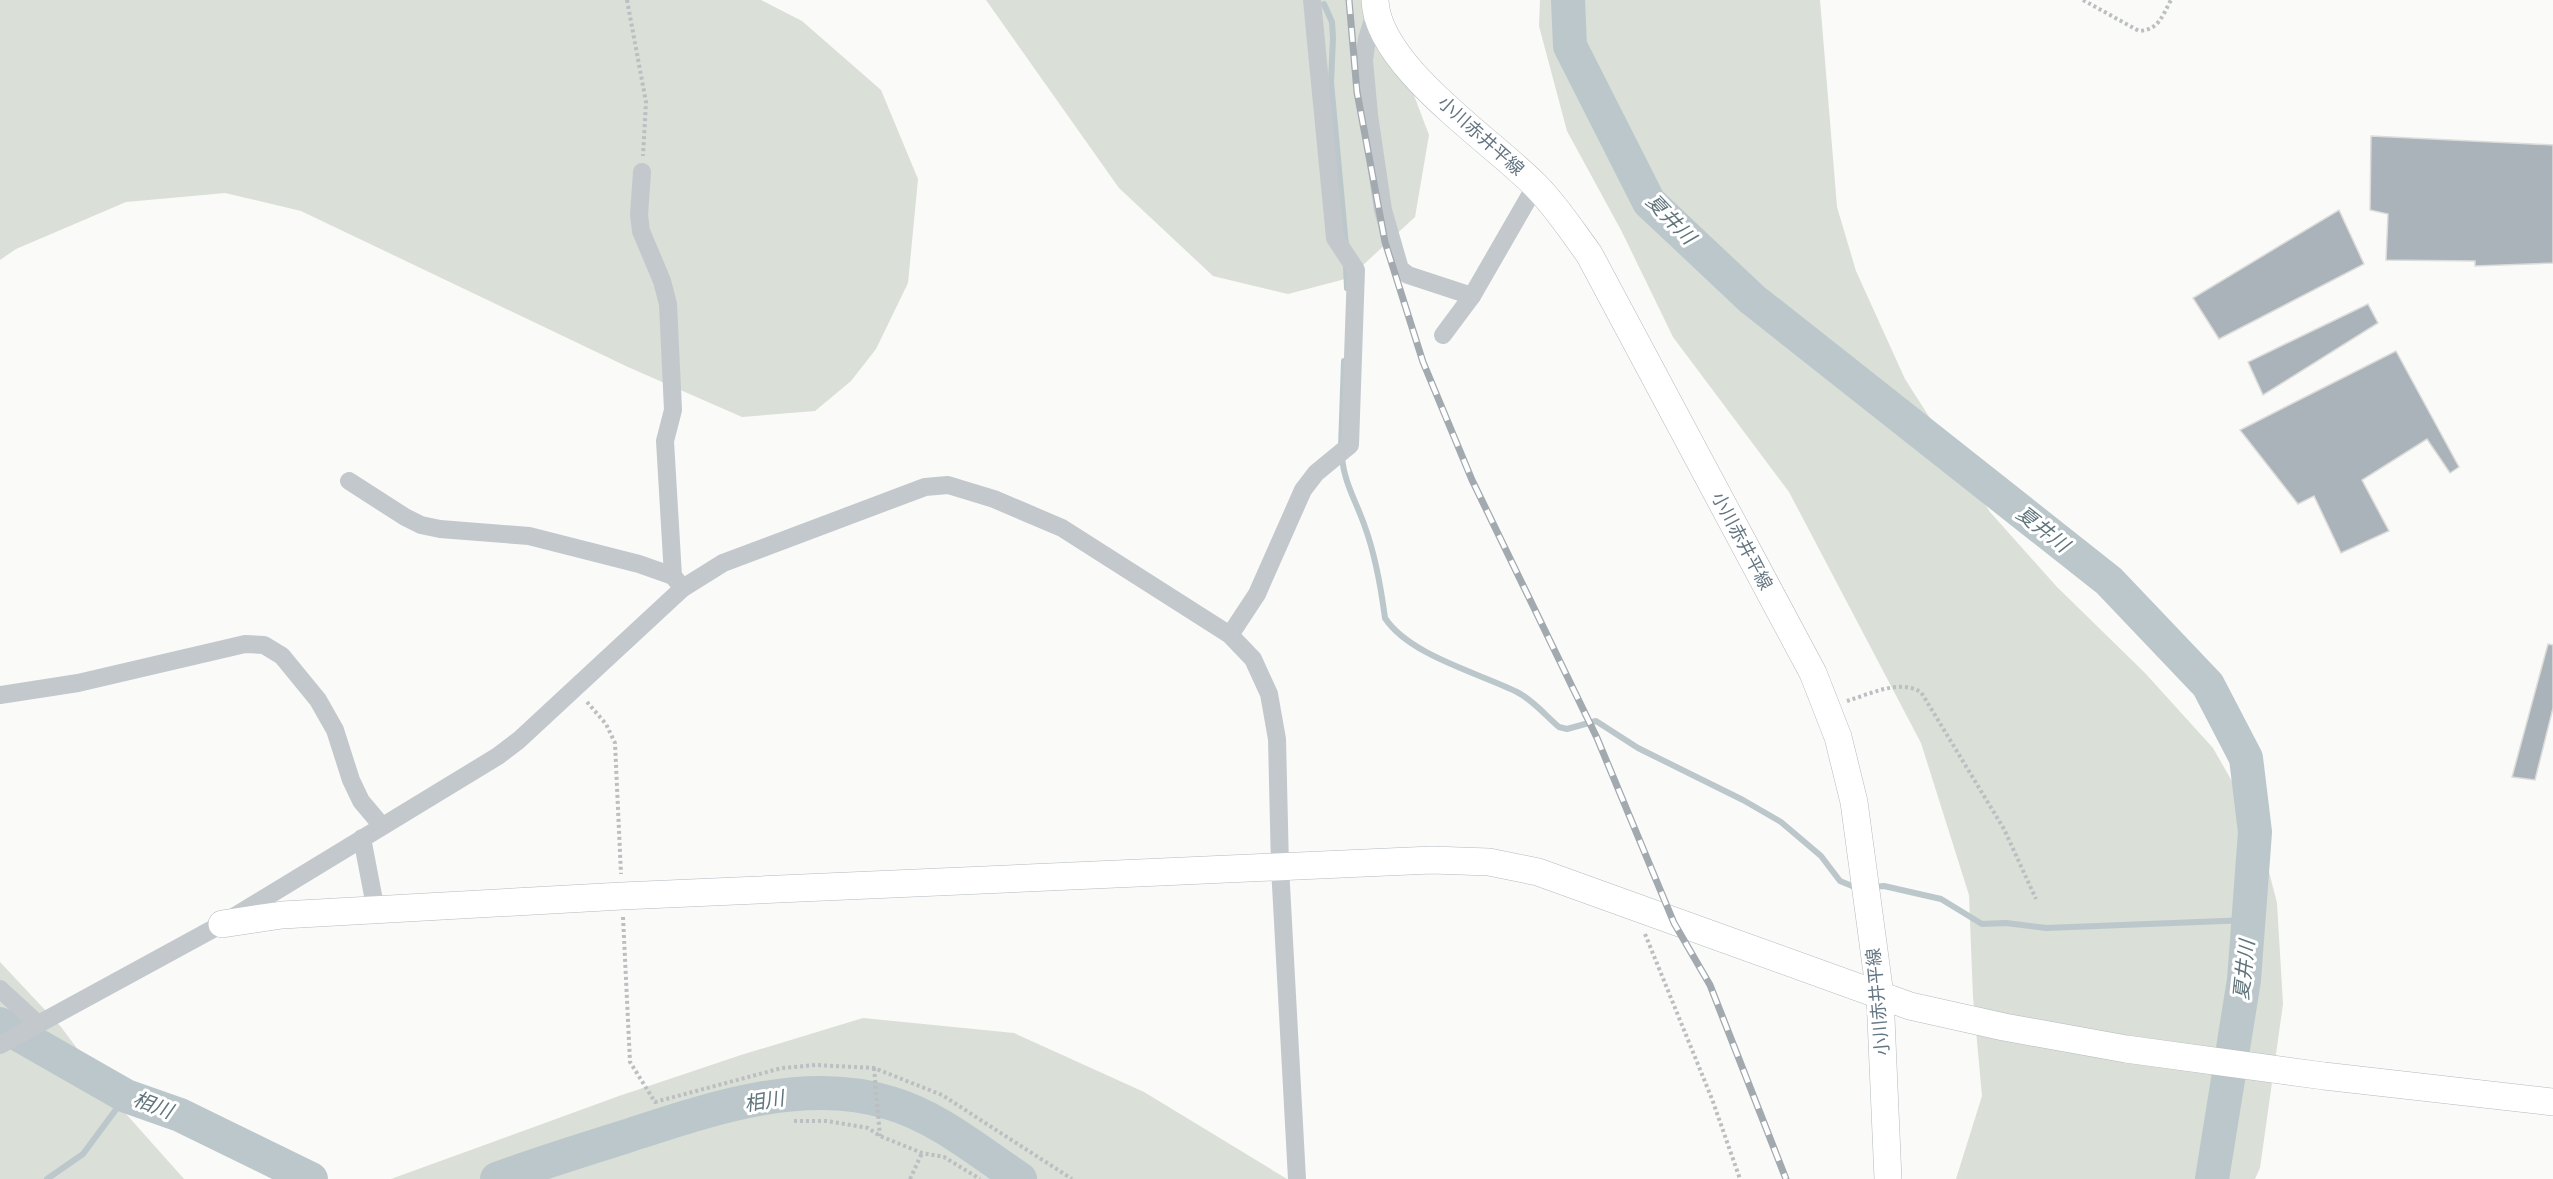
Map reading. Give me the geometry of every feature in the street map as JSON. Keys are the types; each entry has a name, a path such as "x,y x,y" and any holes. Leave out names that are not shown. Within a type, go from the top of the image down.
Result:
{"street":[{"path":"1230,635 1257,594 1303,490 1316,472 1350,445 1356,270 1335,238 1312,0"},
{"path":"1375,7 1364,60 1369,115 1383,210 1400,269 1408,275 1472,296"},
{"name":"小川赤井平線","path":"1375,7 1393,49 1424,85 1536,185 1589,254 1813,673 1838,737 1854,802 1880,995 1888,1179"},
{"path":"642,172 639,215 641,231 662,281 668,304 673,410 665,441 678,582"},
{"path":"1443,335 1472,296 1536,185"},
{"path":"349,481 405,517 422,525 440,529 529,536 639,564 678,582"},
{"path":"2,1044 222,924 498,756 519,740 678,582 753,550 925,487 948,485 994,499 1062,528 1230,635 1253,659 1269,694 1277,739 1280,867 1297,1179"},
{"path":"0,694 78,683 245,644 264,645 282,656 318,700 335,730 351,780 361,801 382,826"},
{"path":"362,838 376,911"},
{"path":"222,924 282,915 622,896 1432,860 1489,862 1538,872 1910,1006 2004,1027 2126,1049 2324,1076 2553,1102"},
{"path":"0,989 34,1026"}],"path":[{"path":"627,0 646,102 642,172"},
{"path":"2083,0 2139,31 2149,31 2157,27 2171,0"},
{"path":"1826,707 1901,685 1921,692 2004,829 2036,900"},
{"path":"1635,908 1712,1099 1740,1179"},
{"path":"655,1102 782,1068 816,1065 874,1071 942,1095 1072,1179"},
{"path":"874,1071 880,1136"},
{"path":"794,1121 851,1124 868,1128 880,1136 922,1153 944,1157 980,1179"},
{"path":"910,1179 922,1153"}],"shaded area":[{"path":"0,0 761,0 802,21 881,90 918,179 908,283 876,349 851,381 815,411 742,417 628,367 301,211 225,193 126,202 16,249 0,260"},
{"path":"986,0 1370,0 1404,69 1429,135 1415,217 1349,278 1288,294 1213,276 1119,188"},
{"path":"1540,0 1820,0 1837,207 1856,271 1905,379 1990,512 2057,587 2145,673 2213,748 2257,825 2277,903 2283,1004 2260,1168 2255,1179 1956,1179 1982,1096 1973,997 1969,895 1921,743 1789,492 1673,337 1622,232 1567,131 1539,26"},
{"path":"0,962 61,1027 127,1115 184,1179 0,1179"},
{"path":"863,1018 1014,1033 1144,1092 1287,1179 391,1179 619,1096 741,1055"}],"building":[{"path":"2371,136 2553,145 2553,263 2475,266 2475,261 2386,260 2388,214 2370,210"},
{"path":"2339,210 2364,264 2219,339 2193,298"},
{"path":"2368,304 2378,323 2263,395 2248,362"},
{"path":"2396,351 2459,467 2450,473 2427,439 2362,480 2389,531 2341,553 2314,496 2298,504 2240,430"},
{"path":"2548,644 2553,645 2553,708 2535,780 2512,777"}],"waterway":[{"name":"夏井川","path":"1568,0 1570,46 1649,202 1752,299 2109,581 2208,685 2246,758 2255,832 2244,980 2212,1179"},
{"path":"1324,4 1332,22 1331,82 1346,246"},
{"path":"1346,266 1347,288"},
{"path":"1341,447 1344,361"},
{"path":"1342,457 1348,484 1372,550 1385,618 1396,631 1427,653 1523,695 1559,727 1567,729 1596,721 1638,748 1743,800 1781,822 1821,856 1840,881 1857,888"},
{"path":"1873,887 1884,886 1941,899 1982,924 2006,923 2046,928 2249,920"},
{"name":"相川","path":"0,1024 126,1096 180,1115 311,1179"},
{"name":"相川","path":"497,1179 724,1107 791,1094 824,1093 857,1096 908,1109 958,1136 1020,1179"},
{"path":"47,1179 83,1154 126,1096"}],"railway":[{"path":"1349,0 1357,92 1385,242 1423,362 1472,480 1597,738 1674,923 1710,985 1786,1179"}]}
